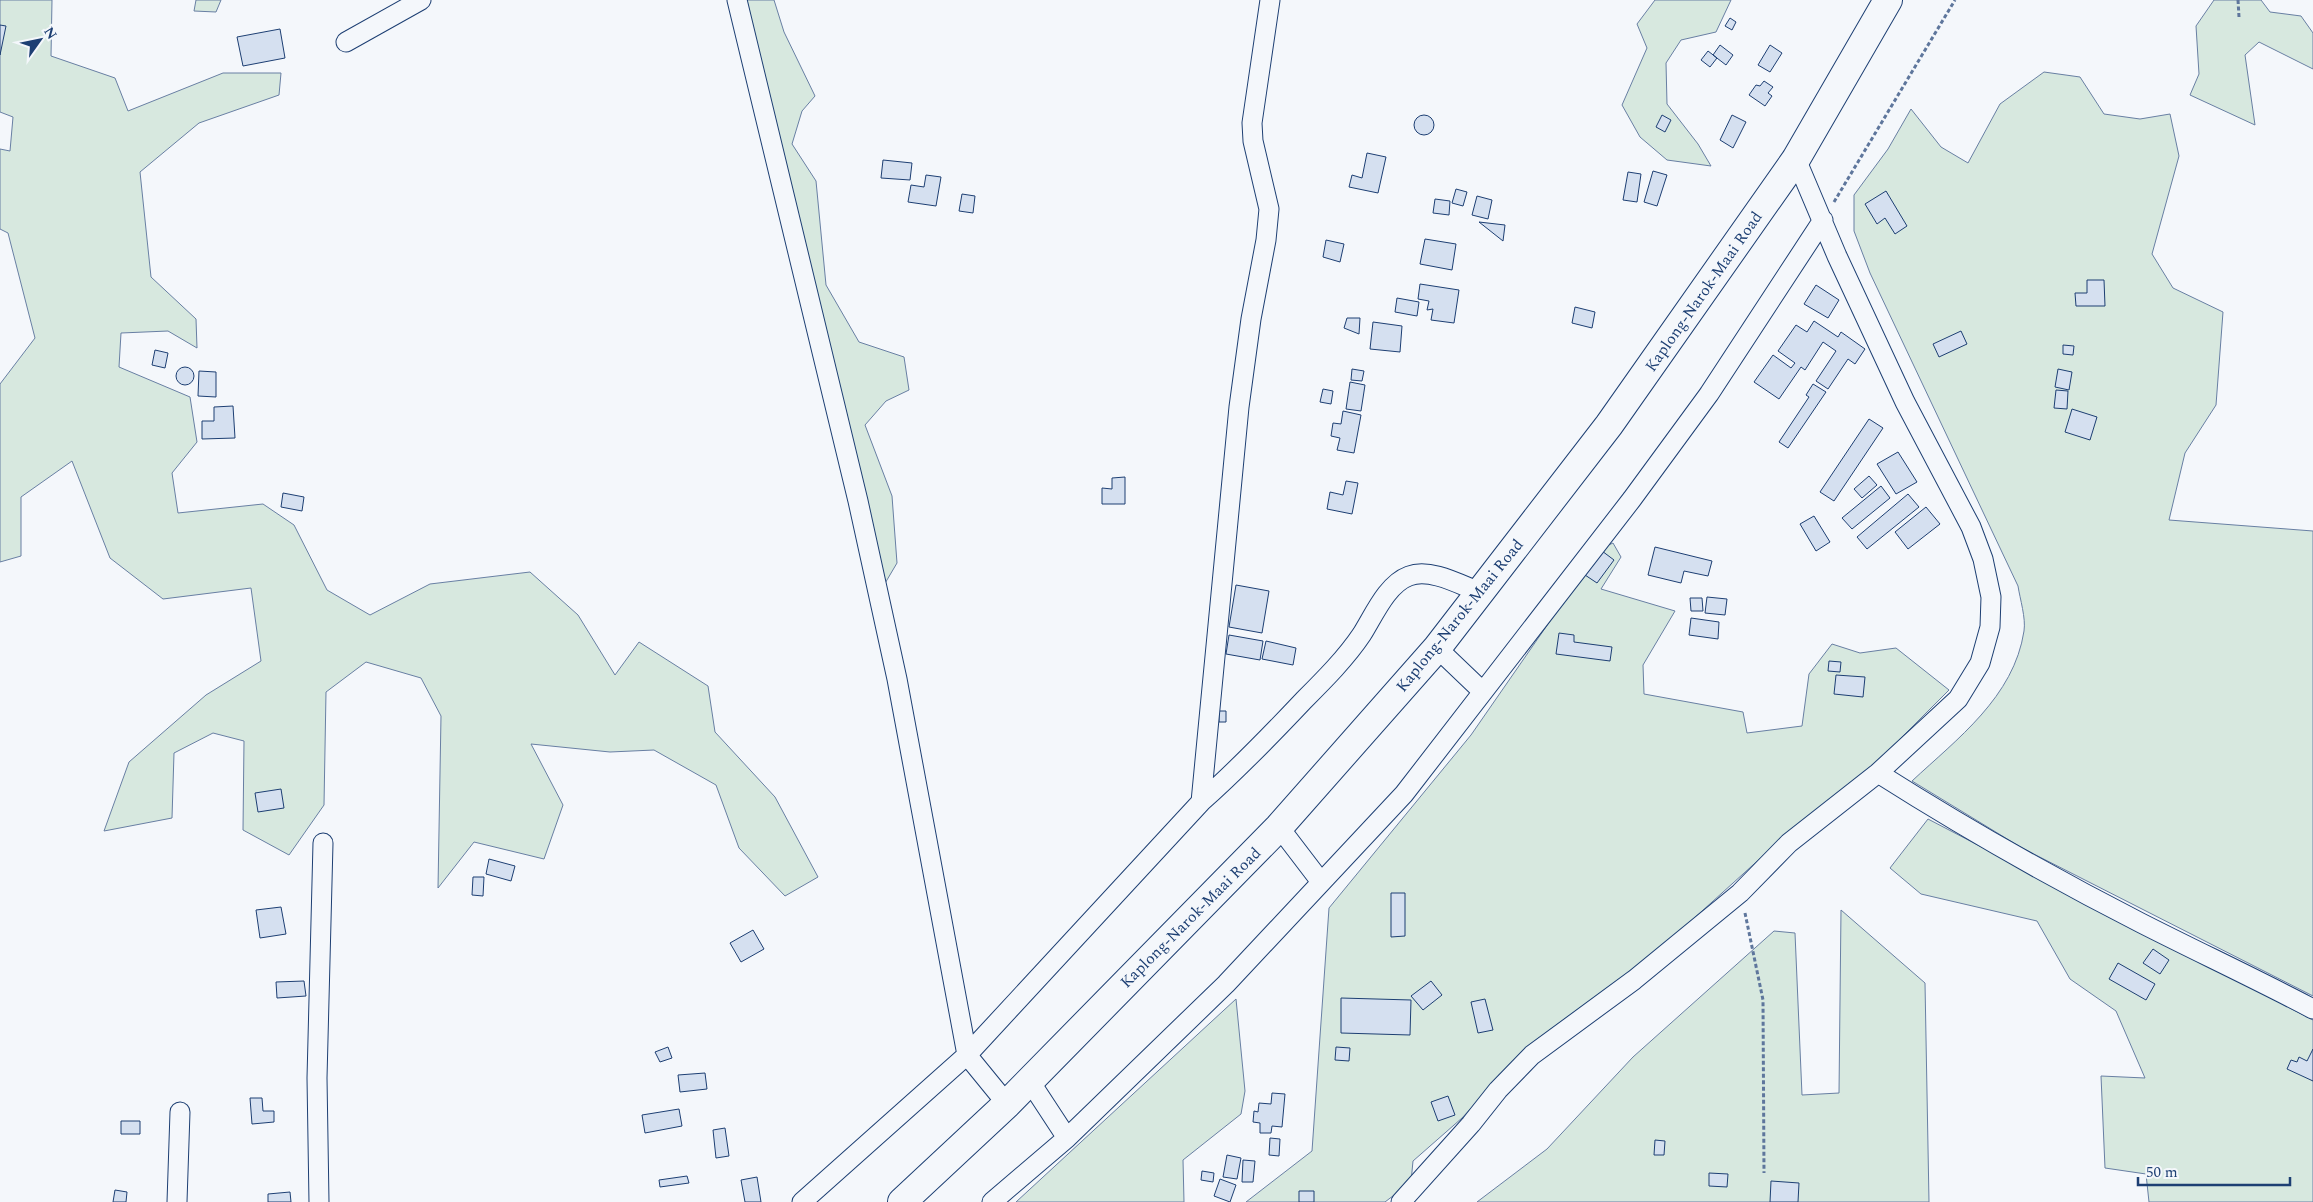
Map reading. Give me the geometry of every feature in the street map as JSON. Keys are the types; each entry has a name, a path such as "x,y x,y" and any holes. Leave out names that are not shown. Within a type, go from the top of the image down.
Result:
{"highway":[{"name":"Kaplong-Narok-Maai Road","path":"902,1202 1007,1104 1279,827 1437,648 1609,425 1796,159 1888,0"}],"street":[{"path":"346,42 421,0"},
{"path":"737,0 858,501 897,679 967,1055 1007,1104"},
{"path":"1201,802 1239,407 1251,319 1266,240 1269,209 1252,141 1252,123 1270,0"},
{"path":"1401,1202 1471,1124 1498,1090 1532,1055 1634,980 1740,892 1789,844 1878,773 1958,698 1980,663 1990,627 1991,597 1983,559 1971,527 1905,402 1837,256 1796,159"},
{"path":"992,1202 1067,1138 1226,984 1404,794 1482,691 1584,562 1709,394 1823,220"},
{"path":"802,1202 967,1055 1201,802 1242,765 1320,684 1360,637 1390,591 1400,581 1410,575 1432,575 1479,592"},
{"path":"1437,648 1482,691"},
{"path":"1878,773 1949,818 2039,868 2139,922 2313,1009"},
{"path":"1279,827 1321,882"},
{"path":"319,1202 317,1078 324,843"},
{"path":"1029,1080 1067,1138"},
{"path":"177,1202 180,1112"}],"path":[{"path":"1823,220 1956,0"},
{"path":"2238,0 2239,17"},
{"path":"1740,892 1763,1000 1764,1173"}],"shaded area":[{"path":"0,0 52,0 51,56 115,78 128,111 223,73 281,73 279,95 199,123 140,172 151,277 196,319 197,348 168,331 121,333 119,367 190,397 197,442 172,473 178,513 263,504 294,525 327,590 370,615 430,584 530,572 578,615 615,675 639,642 708,686 715,732 775,797 818,877 785,896 739,848 716,785 654,750 610,752 531,744 563,805 544,859 474,842 438,888 441,716 421,678 366,662 326,692 324,805 289,855 243,830 244,741 213,733 174,753 172,818 104,831 129,762 206,695 261,661 251,588 163,599 110,558 72,461 21,497 21,556 0,562 0,384 35,338 8,233 0,229 0,149 10,151 13,117 0,112"},
{"path":"196,0 221,0 216,12 194,11"},
{"path":"743,0 774,0 784,32 815,96 802,111 792,144 816,181 826,285 859,342 904,357 909,390 886,401 865,425 892,496 897,563 884,585"},
{"path":"1655,0 1731,0 1716,32 1681,40 1666,63 1667,104 1698,144 1711,166 1667,160 1640,137 1622,105 1647,48 1637,24"},
{"path":"2214,0 2261,0 2270,12 2301,16 2313,33 2313,69 2259,42 2245,55 2255,125 2190,95 2199,74 2196,26"},
{"path":"2044,72 2080,77 2104,114 2140,119 2170,114 2179,156 2152,254 2173,288 2223,312 2216,405 2185,453 2169,520 2313,531 2313,996 2022,848 1912,781 1965,732 1996,696 2009,676 2018,655 2024,631 2024,620 2018,586 1870,273 1854,231 1854,195 1888,149 1911,109 1941,147 1968,163 2000,104"},
{"path":"1613,543 1621,557 1601,589 1675,611 1643,665 1644,694 1743,712 1747,733 1802,726 1809,674 1832,644 1860,653 1896,648 1949,690 1880,759 1795,827 1660,949 1528,1046 1462,1118 1413,1161 1411,1182 1385,1202 1246,1202 1312,1151 1329,908 1471,735 1600,549"},
{"path":"1928,819 2313,1020 2313,1202 2149,1202 2146,1174 2105,1168 2101,1076 2145,1078 2116,1011 2070,979 2037,921 1921,894 1890,868"},
{"path":"1841,910 1925,983 1929,1202 1477,1202 1547,1149 1633,1057 1774,931 1795,933 1802,1095 1839,1093"},
{"path":"1236,999 1245,1091 1241,1114 1183,1160 1184,1202 1016,1202"}],"building":[{"path":"1730,18 1736,22 1732,30 1725,26"},
{"path":"0,25 6,26 0,55"},
{"path":"280,29 285,58 243,66 237,37"},
{"path":"1720,45 1733,55 1726,65 1713,55"},
{"path":"1770,45 1782,53 1770,72 1758,65"},
{"path":"1708,51 1717,58 1710,67 1701,60"},
{"path":"1764,81 1773,87 1768,93 1772,96 1765,106 1749,95 1756,85 1760,86"},
{"path":"1420,115 1428,115 1434,121 1434,129 1428,135 1420,135 1414,129 1414,121"},
{"path":"1662,115 1671,120 1665,132 1656,127"},
{"path":"1732,115 1746,122 1733,148 1720,140"},
{"path":"1367,153 1386,157 1378,193 1349,187 1352,175 1362,178"},
{"path":"883,160 912,163 910,180 881,178"},
{"path":"1653,171 1667,175 1657,206 1644,202"},
{"path":"1628,172 1641,174 1637,202 1623,200"},
{"path":"926,175 941,177 936,206 908,202 911,185 924,187"},
{"path":"1456,189 1467,192 1463,206 1452,203"},
{"path":"1886,191 1907,226 1895,234 1885,218 1877,224 1865,204"},
{"path":"962,194 975,196 973,213 959,211"},
{"path":"1477,196 1492,200 1488,219 1472,215"},
{"path":"1435,199 1450,201 1449,215 1433,213"},
{"path":"1479,222 1505,225 1503,241"},
{"path":"1425,239 1456,244 1452,270 1420,264"},
{"path":"1326,240 1344,244 1340,262 1323,257"},
{"path":"2087,280 2104,280 2105,306 2076,306 2075,293 2087,293"},
{"path":"1420,284 1459,290 1454,323 1431,320 1433,309 1427,310 1429,301 1418,299"},
{"path":"1816,285 1839,300 1828,318 1804,304"},
{"path":"1397,298 1419,302 1417,316 1395,312"},
{"path":"1575,307 1595,312 1592,328 1572,323"},
{"path":"1347,318 1360,318 1359,334 1344,328"},
{"path":"1814,321 1838,337 1841,332 1865,349 1855,364 1848,359 1828,389 1816,381 1836,351 1823,342 1805,370 1801,367 1779,399 1754,382 1773,355 1791,368 1795,363 1778,351 1796,325 1807,332"},
{"path":"1373,322 1402,326 1400,352 1370,349"},
{"path":"1961,331 1967,344 1939,357 1933,344"},
{"path":"2063,345 2074,346 2073,355 2063,354"},
{"path":"155,350 168,353 165,368 152,365"},
{"path":"185,367 191,370 194,376 191,382 185,385 179,382 176,376 179,370"},
{"path":"1352,369 1364,371 1362,381 1351,380"},
{"path":"2058,369 2072,372 2069,390 2055,387"},
{"path":"199,371 216,372 216,397 198,396"},
{"path":"1350,382 1365,385 1361,411 1346,409"},
{"path":"1813,384 1826,392 1788,448 1779,442 1809,397 1806,395"},
{"path":"1323,389 1333,391 1331,404 1320,402"},
{"path":"2056,390 2068,391 2067,409 2054,408"},
{"path":"233,406 235,438 202,439 202,421 214,421 214,407"},
{"path":"2072,409 2097,417 2090,440 2065,432"},
{"path":"1343,411 1361,415 1354,453 1337,450 1340,438 1331,436 1333,423 1341,424"},
{"path":"1869,419 1883,428 1834,501 1820,492"},
{"path":"1898,452 1917,482 1896,494 1877,464"},
{"path":"1869,476 1877,485 1862,498 1854,489"},
{"path":"1125,477 1125,504 1102,504 1102,488 1112,489 1112,478"},
{"path":"1346,481 1358,483 1352,514 1327,509 1330,492 1343,495"},
{"path":"1881,486 1890,498 1852,529 1842,518"},
{"path":"283,493 304,497 302,511 281,507"},
{"path":"1908,494 1919,507 1867,549 1857,537"},
{"path":"1926,507 1940,524 1908,549 1895,532"},
{"path":"1814,516 1830,542 1816,551 1800,524"},
{"path":"1655,547 1712,561 1708,576 1684,571 1681,583 1648,575"},
{"path":"1602,551 1614,560 1597,583 1585,575"},
{"path":"1236,585 1269,591 1262,633 1229,627"},
{"path":"1707,597 1727,599 1725,615 1705,613"},
{"path":"1690,598 1702,598 1703,611 1691,611"},
{"path":"1691,618 1719,622 1718,639 1689,635"},
{"path":"1559,633 1574,635 1574,642 1612,647 1610,661 1556,654"},
{"path":"1229,635 1263,641 1260,660 1226,654"},
{"path":"1266,641 1296,648 1293,665 1262,659"},
{"path":"1829,661 1841,662 1840,672 1828,671"},
{"path":"1836,675 1865,677 1863,697 1834,694"},
{"path":"1219,711 1226,711 1226,722 1219,722"},
{"path":"281,789 284,808 258,812 255,793"},
{"path":"489,859 515,866 511,881 486,874"},
{"path":"473,877 484,877 483,896 472,895"},
{"path":"1391,893 1405,893 1405,936 1391,937"},
{"path":"281,907 286,934 260,938 256,910"},
{"path":"753,930 764,949 741,962 730,943"},
{"path":"2153,949 2169,960 2160,974 2143,963"},
{"path":"2118,963 2155,984 2146,1000 2109,979"},
{"path":"304,981 306,996 277,998 276,982"},
{"path":"1431,981 1442,995 1423,1010 1411,996"},
{"path":"1341,998 1411,1000 1410,1035 1341,1033"},
{"path":"1485,999 1493,1030 1478,1033 1471,1002"},
{"path":"668,1047 672,1058 660,1062 655,1052"},
{"path":"1336,1047 1350,1048 1349,1061 1335,1060"},
{"path":"2313,1049 2313,1081 2287,1069 2291,1060 2297,1062 2299,1057 2307,1061"},
{"path":"705,1073 707,1089 680,1092 678,1075"},
{"path":"1272,1093 1285,1094 1282,1127 1272,1126 1271,1133 1260,1133 1260,1123 1253,1122 1254,1111 1258,1112 1259,1103 1271,1104"},
{"path":"1448,1096 1455,1115 1438,1121 1431,1102"},
{"path":"250,1098 262,1098 263,1111 274,1111 274,1122 252,1124"},
{"path":"679,1109 682,1126 645,1133 642,1115"},
{"path":"121,1121 140,1121 140,1134 121,1134"},
{"path":"725,1128 729,1156 716,1158 713,1130"},
{"path":"1270,1138 1280,1139 1279,1156 1269,1155"},
{"path":"1655,1140 1665,1141 1664,1155 1654,1155"},
{"path":"1227,1155 1241,1158 1237,1179 1223,1177"},
{"path":"1243,1160 1255,1161 1253,1182 1242,1182"},
{"path":"1202,1171 1214,1173 1213,1182 1201,1180"},
{"path":"1709,1173 1728,1174 1727,1187 1709,1186"},
{"path":"687,1176 689,1183 660,1187 659,1180"},
{"path":"757,1177 761,1202 745,1202 741,1180"},
{"path":"1220,1179 1236,1185 1230,1202 1214,1196"},
{"path":"1771,1181 1799,1183 1798,1202 1770,1202"},
{"path":"115,1190 127,1192 126,1202 113,1202"},
{"path":"1299,1191 1314,1191 1314,1202 1299,1202"},
{"path":"290,1192 291,1202 268,1202 268,1194"}]}
